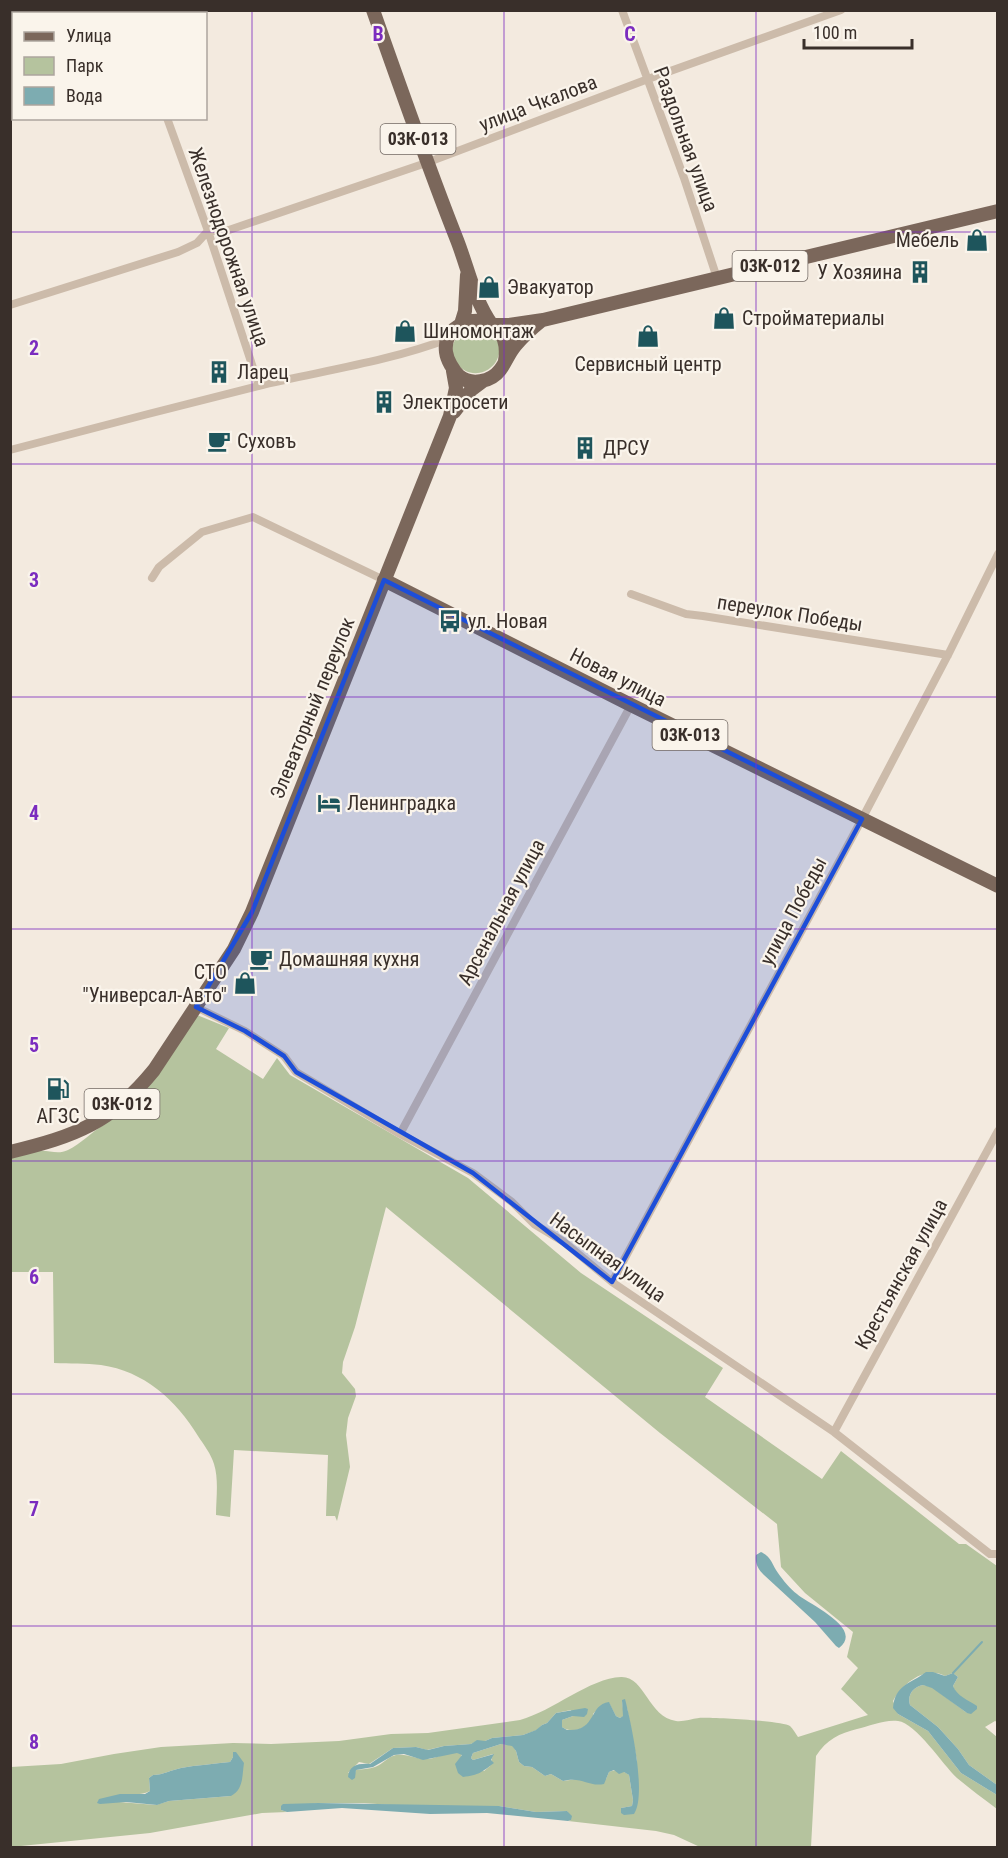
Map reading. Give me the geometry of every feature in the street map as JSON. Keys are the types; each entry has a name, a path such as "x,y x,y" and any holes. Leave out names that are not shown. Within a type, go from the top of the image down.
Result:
{"main road":[{"name":"03К-013","path":"372,10 426,163 483,312 506,342 505,361"},
{"name":"03К-012","path":"543,320 998,211"},
{"name":"03К-013","path":"461,324 465,311 467,267"},
{"path":"543,320 525,333 500,370 491,378 473,381 462,378 453,371 447,345 461,324 483,321 492,325 508,325 543,320"},
{"name":"Элеваторный переулок","path":"196,1007 234,949 252,912 450,416 456,388 453,371"},
{"name":"Элеваторный переулок","path":"450,416 471,390 483,381"},
{"name":"Новая улица","path":"384,580 998,886"},
{"name":"03К-012","path":"10,1152 68,1136 93,1125 116,1110 154,1070 196,1007"}],"street":[{"name":"Раздольная улица","path":"622,10 684,178 717,278"},
{"name":"улица Чкалова","path":"10,305 178,252 197,243 208,231 226,231 426,163 648,79 841,10"},
{"name":"Железнодорожная улица","path":"168,120 208,231 259,386"},
{"path":"11,450 118,420 259,386 424,348 447,345"},
{"path":"152,578 159,567 202,532 253,518 384,580"},
{"name":"улица Победы","path":"612,1282 862,819 998,554"},
{"name":"переулок Победы","path":"630,594 686,614 948,655"},
{"name":"Арсенальная улица","path":"400,1134 631,705"},
{"name":"Насыпная улица","path":"196,1007 245,1031 284,1056 296,1072 400,1134 473,1173 512,1202 534,1224 564,1242 612,1282 834,1432 994,1554"},
{"name":"Крестьянская улица","path":"834,1432 998,1131"}],"highlighted area":[{"path":"384,580 862,819 612,1282 473,1173 296,1072 284,1056 245,1031 196,1007 252,912"}],"green space":[{"path":"486,327 494,334 499,345 496,362 484,372 469,372 462,369 452,353 457,337 463,329"},
{"path":"197,1015 229,1028 216,1049 263,1079 277,1058 290,1075 468,1178 581,1273 723,1368 705,1397 822,1479 841,1451 959,1544 966,1544 997,1566 997,1722 985,1727 997,1737 997,1785 969,1765 938,1727 910,1705 909,1698 912,1692 923,1685 932,1687 967,1713 953,1686 958,1677 953,1673 945,1676 937,1673 922,1675 902,1688 893,1701 898,1714 928,1731 961,1773 997,1795 997,1809 957,1778 913,1729 905,1723 888,1721 839,1735 829,1741 816,1756 811,1847 700,1847 674,1835 656,1831 568,1821 571,1820 567,1811 536,1812 499,1806 318,1803 281,1810 287,1812 262,1813 150,1833 11,1847 11,1767 61,1764 161,1747 339,1741 391,1734 428,1733 520,1720 533,1716 597,1683 621,1677 629,1678 636,1683 659,1712 676,1721 706,1718 774,1722 790,1726 798,1737 868,1715 841,1689 858,1668 847,1657 853,1632 805,1593 781,1567 777,1524 660,1433 386,1207 355,1327 343,1362 342,1373 355,1389 356,1396 348,1418 346,1435 350,1467 337,1521 335,1516 326,1516 328,1455 234,1450 230,1517 216,1515 217,1483 214,1464 205,1446 180,1411 157,1389 117,1368 90,1364 54,1363 53,1272 11,1272 10,1158 39,1151 64,1151 77,1145 104,1125","holes":["622,1701 627,1708 637,1761 634,1814 621,1808 632,1806 633,1800 627,1773 614,1770 609,1772 606,1779 563,1781 551,1774 545,1776 532,1767 524,1766 519,1762 512,1745 501,1744 473,1753 471,1758 473,1760 493,1754 490,1766 484,1771 461,1757 462,1754 453,1753 429,1759 396,1755 375,1767 348,1773 359,1762 369,1764 393,1748 416,1747 427,1750 471,1744 492,1738 523,1735 537,1730 556,1713 571,1710 573,1716 562,1720 562,1727 570,1730 578,1729 589,1723 593,1714 609,1703 616,1716 620,1718 624,1716","233,1757 231,1796 169,1801 156,1805 119,1802 116,1796 142,1794 150,1791 149,1778 153,1775 187,1767 230,1762"]}],"water":[{"path":"761,1552 770,1559 792,1590 840,1625 845,1633 845,1640 839,1648 815,1622 760,1571 756,1555"},
{"path":"926,1672 945,1676 953,1673 958,1677 953,1686 957,1692 977,1706 977,1709 971,1714 967,1713 932,1688 923,1685 912,1692 909,1698 910,1705 938,1727 969,1765 997,1785 997,1795 961,1773 928,1731 898,1714 893,1708 894,1700 900,1689"},
{"path":"625,1699 634,1740 638,1775 638,1805 634,1814 621,1813 621,1808 632,1806 633,1800 629,1775 624,1772 619,1774 614,1770 609,1772 604,1784 598,1785 575,1780 563,1781 551,1774 545,1776 532,1767 524,1766 519,1762 512,1746 501,1744 473,1753 471,1758 473,1760 494,1754 491,1760 494,1763 473,1775 463,1777 458,1773 455,1764 462,1755 457,1753 423,1760 404,1754 394,1755 373,1767 356,1770 355,1778 352,1780 348,1777 352,1767 370,1764 393,1748 416,1747 428,1750 471,1744 477,1740 485,1741 492,1738 523,1735 547,1723 556,1713 588,1709 584,1717 573,1716 562,1720 562,1727 567,1730 577,1729 588,1723 602,1704 609,1702 616,1716 620,1718 623,1716 622,1700"},
{"path":"233,1752 236,1752 244,1763 240,1786 231,1796 169,1801 157,1805 126,1802 97,1803 99,1799 120,1794 145,1794 150,1791 149,1778 153,1775 187,1767 230,1762"},
{"path":"283,1804 499,1806 536,1812 567,1811 572,1816 568,1821 487,1813 430,1814 342,1808 287,1812 281,1810"}],"waterway":[{"path":"953,1673 982,1642"}],"place":[{"name":"Мебель","path":"977,240"},
{"name":"У Хозяина","path":"920,272"},
{"name":"Эвакуатор","path":"489,287"},
{"name":"Стройматериалы","path":"724,318"},
{"name":"Шиномонтаж","path":"405,331"},
{"name":"Сервисный центр","path":"648,336"},
{"name":"Ларец","path":"219,372"},
{"name":"Электросети","path":"384,402"},
{"name":"Суховъ","path":"219,441"},
{"name":"ДРСУ","path":"585,448"},
{"name":"ул. Новая","path":"450,621"},
{"name":"Ленинградка","path":"329,803"},
{"name":"Домашняя кухня","path":"261,959"},
{"name":"СТО \"Универсал-Авто\"","path":"245,983"},
{"name":"АГЗС","path":"58,1089"}]}
